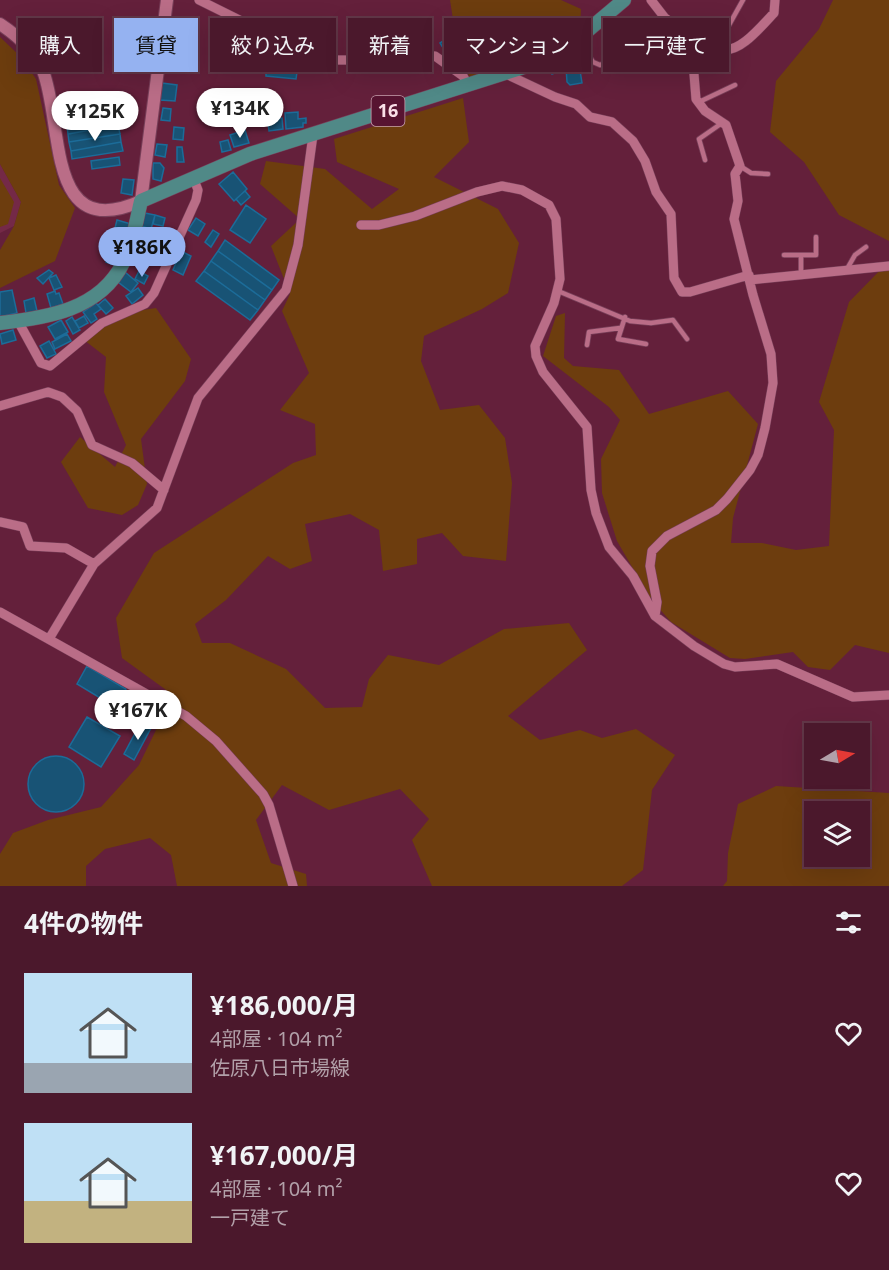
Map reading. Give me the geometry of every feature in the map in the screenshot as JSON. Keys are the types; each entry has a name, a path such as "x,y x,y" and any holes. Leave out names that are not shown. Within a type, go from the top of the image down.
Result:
{"main road":[{"name":"16","path":"591,25 609,6 624,0"},
{"name":"16","path":"141,201 250,154 511,72"},
{"path":"0,323 69,311 105,286 118,272 128,252 141,201"}],"street":[{"path":"0,24 28,47 42,69 50,93 63,173 74,195 89,208 106,212 123,209 141,201 167,0"},
{"path":"199,0 304,52 334,60 406,60 435,56 463,76 468,85"},
{"path":"651,0 665,18"},
{"path":"729,51 737,47 774,12 775,0"},
{"path":"655,615 657,602 650,566 652,551 667,536 716,510 750,470 758,454 773,383 771,354 734,219 738,201 735,174 740,166 726,125 705,111 699,102 693,85 692,72"},
{"path":"506,74 555,98 576,104 590,117 612,122 633,141 645,161 656,192 671,214 674,278 682,291 690,292 749,278 801,276 889,266"},
{"path":"49,639 94,564 157,508 198,398 286,290 298,245 313,135"},
{"path":"18,321 41,363 50,366 108,319 145,304 154,293 196,200 198,190 193,177"},
{"path":"361,225 379,225 416,216 489,188 502,186 522,190 549,205 556,219 558,291 536,346 538,364 587,428 591,490 596,513 609,547 633,576 655,615 694,646 724,664 735,667 777,664 853,698 889,695"},
{"path":"0,406 48,392 62,397 77,411 92,444 132,463 165,490"},
{"path":"0,522 22,527 30,546 66,548 94,564"},
{"path":"0,612 186,716 216,741 269,805 293,886"}],"lane":[{"path":"729,25 743,0"},
{"path":"699,102 735,85"},
{"path":"705,160 699,139 722,123"},
{"path":"694,153 702,151"},
{"path":"740,166 751,173 768,174"},
{"path":"784,255 816,255 816,237"},
{"path":"847,272 855,255 866,247"},
{"path":"801,255 801,276"},
{"path":"558,291 630,321 651,323 674,320 687,339"},
{"path":"625,317 618,339 646,344"},
{"path":"587,345 589,332 620,328"}],"shaded area":[{"path":"450,0 561,0 581,9 581,18 453,18"},
{"path":"833,0 889,0 889,241 839,215 804,162 770,132 776,81 819,29"},
{"path":"0,37 18,54 18,72 31,72 36,79 59,185 75,208 55,261 0,288 0,250 14,226 21,202 0,164"},
{"path":"466,72 487,72 472,79"},
{"path":"463,98 469,142 434,177 498,209 519,243 508,293 482,309 424,336 421,361 440,410 479,405 505,438 512,483 506,561 463,556 442,533 417,539 417,564 383,571 379,530 350,514 305,524 312,561 290,569 268,556 226,600 195,624 202,643 230,643 286,669 325,708 362,707 369,679 388,655 439,665 504,629 569,623 587,650 508,716 540,740 580,730 602,738 636,729 675,755 652,790 643,870 622,886 432,886 412,840 429,819 400,789 329,810 282,785 256,820 271,863 306,874 307,886 177,886 171,855 150,838 105,849 86,866 86,886 0,886 0,854 13,833 48,820 101,807 139,765 173,695 122,658 116,618 154,553 293,463 316,455 315,424 280,410 309,373 282,311 290,294 271,246 300,219 260,184 266,161 325,169 372,209 399,189 337,162 334,139"},
{"path":"0,164 21,202 14,226 0,233"},
{"path":"0,178 14,202 8,224 0,227"},
{"path":"889,261 889,653 855,645 830,670 808,667 793,652 745,659 730,658 671,622 650,598 617,541 602,493 601,459 620,420 609,407 543,356 556,316 565,313 564,358 573,366 619,370 649,414 728,391 758,424 733,518 731,543 762,543 796,550 829,546 834,430 819,402 849,302"},
{"path":"156,308 191,359 185,381 141,439 147,484 138,505 122,515 88,508 61,462 80,437 115,467 126,445 104,392 106,357 84,340 124,313"},
{"path":"776,786 889,793 889,886 723,886 727,881 728,853 738,804"}],"building":[{"path":"266,72 297,72 296,79 266,76"},
{"path":"566,72 580,72 582,83 570,85 567,82"},
{"path":"162,83 177,85 175,101 160,100"},
{"path":"163,108 171,109 170,121 161,120"},
{"path":"113,109 115,117 91,121 90,113"},
{"path":"298,112 298,119 306,118 306,123 303,123 303,127 286,129 285,113"},
{"path":"117,116 118,125 68,134 67,125"},
{"path":"275,116 276,119 282,118 283,129 269,131 267,117"},
{"path":"118,125 120,134 69,142 68,134"},
{"path":"174,127 184,128 183,140 173,139"},
{"path":"245,130 249,143 234,147 230,135"},
{"path":"120,134 121,142 71,151 69,142"},
{"path":"228,140 231,150 222,152 220,142"},
{"path":"121,142 123,151 72,159 71,151"},
{"path":"157,144 167,145 165,157 155,155"},
{"path":"177,147 182,147 184,162 177,162"},
{"path":"119,157 120,165 92,169 91,161"},
{"path":"153,163 160,163 164,168 161,181 153,179"},
{"path":"233,172 247,189 234,201 219,184"},
{"path":"123,179 134,180 132,195 121,193"},
{"path":"245,191 250,197 241,205 236,199"},
{"path":"246,205 266,219 250,243 230,230"},
{"path":"145,213 155,215 151,229 141,226"},
{"path":"155,215 165,218 163,226 153,224"},
{"path":"196,218 205,224 198,236 188,230"},
{"path":"117,220 131,224 128,232 115,228"},
{"path":"213,230 219,234 211,247 205,242"},
{"path":"148,236 160,244 157,251 139,245 142,237 147,239"},
{"path":"225,240 279,280 272,290 218,251"},
{"path":"112,248 123,252 117,266 106,262"},
{"path":"181,251 191,256 183,275 173,270"},
{"path":"218,251 272,290 265,300 211,261"},
{"path":"211,261 265,300 258,310 204,271"},
{"path":"49,270 53,273 43,284 37,278"},
{"path":"139,271 148,276 144,284 135,279"},
{"path":"204,271 258,310 250,320 196,281"},
{"path":"125,272 138,283 131,292 118,282"},
{"path":"56,275 62,287 54,290 49,278"},
{"path":"138,288 143,295 132,304 126,296"},
{"path":"12,290 17,313 0,317 0,292"},
{"path":"55,291 56,294 59,293 63,304 51,308 47,294"},
{"path":"34,298 37,311 26,313 24,301"},
{"path":"105,299 113,308 106,314 98,305"},
{"path":"96,303 101,309 94,314 97,319 91,323 83,312"},
{"path":"84,316 88,323 79,328 75,321"},
{"path":"72,317 80,330 73,334 66,321"},
{"path":"61,320 68,332 55,339 48,327"},
{"path":"13,330 16,340 2,344 0,334"},
{"path":"67,334 71,341 55,349 52,342"},
{"path":"49,341 56,354 47,358 40,346"},
{"path":"87,666 126,689 115,707 77,684"},
{"path":"87,717 120,736 101,767 69,747"},
{"path":"141,722 151,728 134,760 124,754"},
{"path":"51,756 61,756 76,764 82,773 84,784 82,795 76,804 61,812 51,812 40,807 33,800 28,789 28,779 33,768 40,761"}]}
